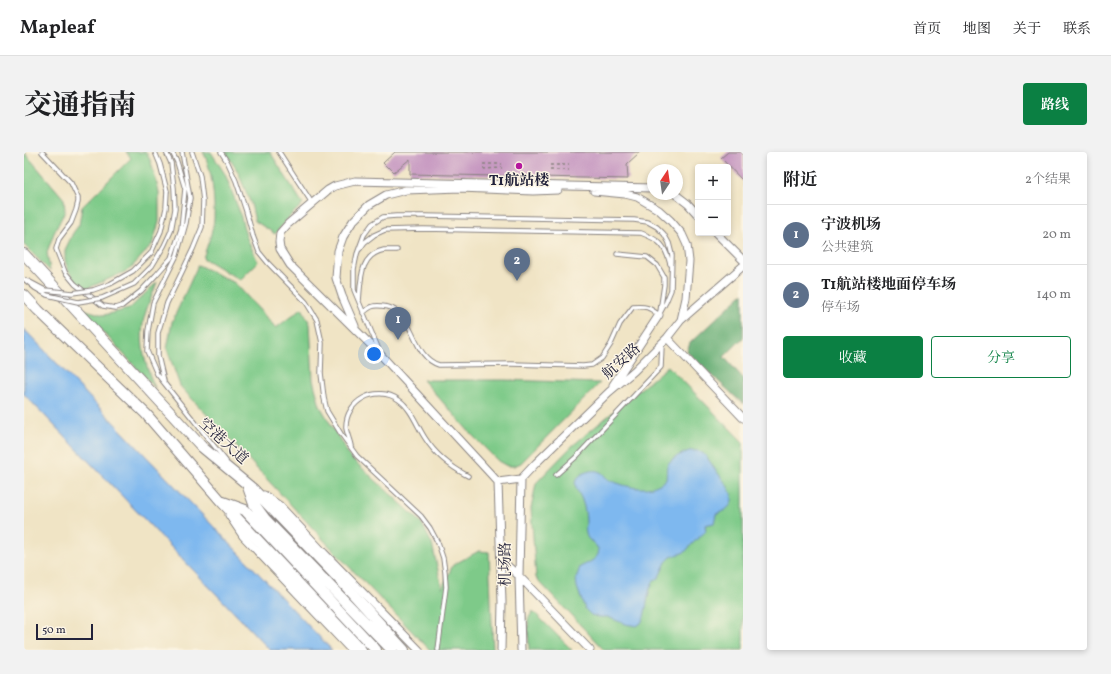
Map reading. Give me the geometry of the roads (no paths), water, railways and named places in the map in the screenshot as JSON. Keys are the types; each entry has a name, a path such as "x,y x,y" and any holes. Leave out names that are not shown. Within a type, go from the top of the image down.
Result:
{"main road":[{"name":"空港大道","path":"24,254 202,447 253,489 342,582 404,650"},
{"path":"24,295 146,414 221,501 361,650"},
{"path":"243,481 254,504 265,519 392,650"},
{"path":"221,501 245,510 376,650"}],"street":[{"path":"521,479 498,482 380,354 290,265 280,250 280,233 312,203 335,186 355,181 647,188"},
{"path":"357,331 336,278 338,251 343,237 353,221 369,206 386,195 406,190 460,188 533,191 585,190 625,194 637,197 659,210 682,234 687,245 690,261 686,298 681,320"},
{"path":"683,200 695,211"},
{"path":"719,236 743,260"},
{"name":"航安路","path":"521,479 609,392 634,371 664,341 681,320 743,266"},
{"path":"609,392 659,315"},
{"path":"664,341 742,416"},
{"name":"机场路","path":"521,479 518,576 521,650"},
{"path":"243,481 280,506 419,650"},
{"name":"机场路","path":"498,482 502,602 501,650"},
{"path":"221,501 243,536 351,650"},
{"path":"501,560 590,650"}],"lane":[{"path":"42,152 71,183 78,198 76,210 71,223 59,239 56,249 64,272 75,284 103,306 116,308 122,306 141,291 171,258 181,229 185,189 177,162 172,152"},
{"path":"24,278 45,290 72,293 94,290 110,284 133,272 151,253 161,231 166,208 167,191 160,164 155,152"},
{"path":"24,278 35,288 48,295 78,302 102,298 134,284 152,266 164,246 170,231 175,209 174,188 171,163 166,152"},
{"path":"182,152 190,198 186,223 177,255 153,303 148,332 147,351 157,374 243,481"},
{"path":"165,384 158,356 158,333 168,303 194,249 202,227 203,194 200,176 192,152"},
{"path":"221,152 236,181 246,211 252,236 259,252 306,302 317,320 322,343 321,373 327,411 357,456 421,516 430,528 438,543 443,558 446,587 438,650"},
{"path":"279,152 312,203"},
{"path":"380,354 354,290 354,269 357,254 364,235 372,224 383,217 404,216 634,220 648,222 657,227 664,234 669,243 672,255 671,290 659,315"},
{"path":"357,254 365,242 374,235 386,230 424,228 641,233 652,237 664,246 671,267"},
{"path":"359,303 364,264 371,256 383,250 397,250"},
{"path":"617,254 647,258 657,265 664,277 659,315"},
{"path":"363,314 370,307 390,307 403,317 419,347 429,361 439,365 512,364 583,366 592,365 602,358 611,344 620,324 633,307 642,306 650,308 659,315"},
{"path":"556,475 576,458 661,366 664,341"},
{"path":"352,449 346,428 348,416 352,408 359,400 369,395 379,393 389,395 400,400 408,410 426,440 439,455 458,471 468,476"}],"water":[{"path":"24,329 332,650 270,650 24,394"},
{"path":"689,451 700,451 708,459 730,491 732,502 730,506 716,514 714,523 705,525 706,531 685,552 671,557 666,562 659,577 653,582 650,588 644,617 641,623 637,626 625,624 608,617 591,615 585,609 577,587 576,579 580,567 593,560 599,551 587,536 585,509 576,487 576,480 584,473 597,471 604,474 609,480 623,485 640,488 656,486 666,479 667,466 669,463 676,457"}],"place":[{"name":"T1航站楼","path":"519,166"},
{"name":"T1航站楼地面停车场","path":"517,281"},
{"name":"宁波机场","path":"398,340"}]}
